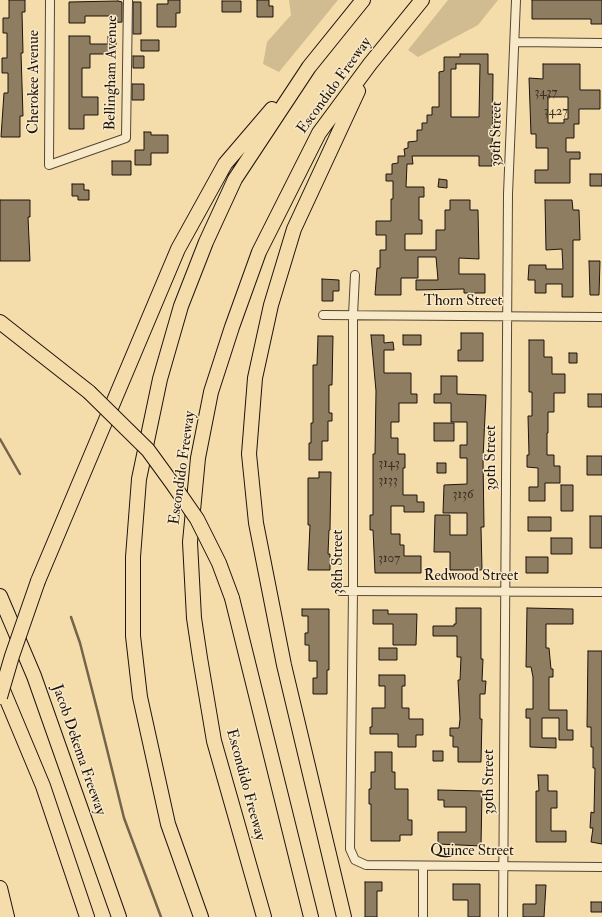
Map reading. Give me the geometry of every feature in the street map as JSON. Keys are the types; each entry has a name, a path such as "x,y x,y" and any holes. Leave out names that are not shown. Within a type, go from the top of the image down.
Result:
{"highway":[{"name":"Escondido Freeway","path":"201,917 168,824 140,697 134,636 133,565 139,478 160,379 181,306 206,242 235,179 309,67 363,0"},
{"name":"Escondido Freeway","path":"264,917 214,741 194,618 190,542 198,458 211,392 232,327 259,252 319,133 370,64 422,0"},
{"path":"344,917 284,665 256,523 249,454 255,378 271,305 294,229 370,64"},
{"path":"0,696 38,581 178,249 225,164 309,67"},
{"path":"0,322 90,392 148,450 197,519 219,563 232,598 311,917"},
{"name":"Jacob Dekema Freeway","path":"0,596 34,676 119,917"},
{"path":"0,683 43,786 87,917"},
{"path":"0,888 7,917"}],"street":[{"name":"Cherokee Avenue","path":"49,165 50,0"},
{"name":"Bellingham Avenue","path":"49,165 126,138 128,0"},
{"name":"39th Street","path":"503,917 508,194 510,175 513,58 516,42 516,0"},
{"path":"516,42 602,43"},
{"name":"38th Street","path":"350,849 353,590 353,315 355,275"},
{"name":"Thorn Street","path":"323,315 602,317"},
{"name":"Redwood Street","path":"340,590 602,592"},
{"name":"Quince Street","path":"350,849 355,860 366,865 602,867"},
{"path":"423,866 423,917"}],"shaded area":[{"path":"289,0 338,0 279,72 263,64 267,42 291,15"},
{"path":"448,0 498,0 478,25 418,57 408,50"}],"building":[{"path":"9,0 25,0 25,12 22,12 23,53 21,53 23,116 20,116 20,137 1,137 4,93 8,93 8,73 2,73 2,58 7,58 7,33 3,33 3,18 9,18"},
{"path":"168,0 180,0 180,13 176,13 176,27 157,27 157,4 168,4"},
{"path":"257,0 269,0 269,6 273,6 273,17 257,17"},
{"path":"532,0 602,0 602,24 591,24 591,19 532,19"},
{"path":"222,1 241,1 241,12 222,12"},
{"path":"69,2 122,2 122,22 110,23 110,16 85,16 85,23 69,23"},
{"path":"133,2 141,2 141,34 133,34"},
{"path":"69,36 90,36 90,44 108,44 108,36 116,36 116,54 90,54 90,68 82,68 82,97 98,97 98,115 84,115 84,129 69,129"},
{"path":"141,40 159,40 159,51 141,51"},
{"path":"460,54 488,54 488,74 493,74 492,166 479,166 479,156 412,156 413,164 407,164 406,187 424,187 424,197 419,197 419,220 422,220 422,234 405,234 405,250 436,250 436,230 445,230 445,210 450,210 450,200 470,200 470,210 478,210 479,259 459,258 459,274 485,274 485,293 464,293 464,289 416,290 416,280 438,280 436,257 418,257 418,278 401,278 401,295 375,295 377,268 380,268 380,250 386,250 386,235 376,235 376,221 391,221 391,199 393,199 393,181 386,181 386,174 392,174 392,164 398,163 398,156 405,156 404,149 408,148 408,142 417,141 417,130 422,130 422,123 427,123 427,115 432,115 432,107 439,107 439,72 444,71 444,57 460,57","holes":["456,64 480,64 479,117 451,117 451,69 456,69"]},
{"path":"133,56 144,56 144,68 133,68"},
{"path":"543,64 580,64 580,90 600,90 600,109 579,109 579,124 574,124 574,138 566,138 566,152 580,152 580,159 570,159 570,183 535,183 535,170 548,170 548,148 536,148 536,134 531,134 529,78 543,79","holes":["548,97 568,97 568,119 564,119 564,123 548,123"]},
{"path":"132,84 144,84 144,100 132,100"},
{"path":"144,132 151,132 151,135 168,135 168,153 151,153 151,165 135,165 135,150 144,150"},
{"path":"112,161 131,161 131,175 112,175"},
{"path":"590,174 602,174 602,186 590,186"},
{"path":"439,179 447,180 447,188 438,187"},
{"path":"72,184 84,184 84,190 89,190 89,200 78,200 78,196 72,196"},
{"path":"0,200 30,200 30,217 28,217 30,261 0,261"},
{"path":"545,200 572,200 573,210 579,210 580,240 573,240 573,297 562,297 562,284 546,284 546,293 535,293 535,280 528,280 529,265 546,265 546,269 563,269 562,249 546,250"},
{"path":"589,261 600,261 599,295 590,295"},
{"path":"322,279 339,280 339,291 333,291 333,301 322,301"},
{"path":"461,333 483,333 483,361 458,361 458,350 461,350"},
{"path":"371,335 384,335 384,343 393,342 394,350 384,350 384,373 411,373 411,394 417,394 417,403 399,403 399,422 391,422 391,438 398,438 398,454 405,454 405,468 403,468 403,495 417,495 417,502 424,502 424,512 404,512 404,506 391,506 391,534 400,534 400,545 404,545 404,556 421,556 421,573 375,573 373,530 370,530 370,515 373,515 373,454 375,454 376,391"},
{"path":"403,335 421,335 421,345 403,345"},
{"path":"318,336 333,336 332,385 329,385 329,413 332,413 332,421 328,421 328,441 322,441 322,460 309,460 311,423 313,423 313,365 317,365"},
{"path":"529,340 544,340 544,357 552,357 552,374 565,374 565,393 554,393 554,412 548,412 547,433 547,455 554,455 554,466 560,466 560,483 545,483 545,501 529,501 529,487 538,487 538,468 527,467 527,455 529,455 528,416 532,416 532,392 529,392"},
{"path":"569,353 577,353 577,363 569,363"},
{"path":"441,376 457,376 457,394 486,395 483,458 484,527 481,527 482,570 450,570 450,552 434,552 435,515 450,515 450,535 467,535 467,513 443,513 444,485 467,484 467,458 460,458 460,445 467,445 467,422 451,422 451,403 434,403 434,394 441,394"},
{"path":"588,394 602,394 602,407 588,407"},
{"path":"434,423 454,423 454,441 434,441"},
{"path":"587,456 602,456 602,475 587,475"},
{"path":"437,463 446,463 446,473 437,473"},
{"path":"319,472 331,472 328,554 330,554 330,570 308,570 310,525 308,525 308,478 319,478"},
{"path":"561,485 573,485 573,511 561,511"},
{"path":"590,516 602,516 602,548 590,548"},
{"path":"528,517 551,517 551,531 528,531"},
{"path":"551,538 572,538 572,554 551,554"},
{"path":"526,557 548,557 548,573 526,573"},
{"path":"456,608 481,608 481,659 483,659 482,681 486,681 485,694 480,694 480,719 482,719 481,762 458,762 458,747 453,747 453,736 450,736 450,728 459,728 460,719 458,680 460,680 461,657 457,657 457,636 433,636 433,626 454,626 454,624 456,624"},
{"path":"527,608 573,609 573,624 546,624 546,648 549,648 551,669 553,669 553,677 549,677 549,710 567,710 567,730 573,730 573,740 559,740 559,718 542,718 542,738 556,738 556,748 530,747 530,718 526,718 526,709 533,709 533,677 531,667 526,667"},
{"path":"302,609 329,609 329,670 327,670 327,694 313,694 313,678 317,678 317,661 309,661 309,645 305,645 305,633 308,633 308,616 302,616"},
{"path":"373,610 388,610 388,614 417,614 416,645 393,645 393,624 373,624"},
{"path":"379,648 397,648 397,660 379,660"},
{"path":"588,651 602,651 602,844 591,842 593,828 590,828 591,812 594,813 595,768 593,768 591,727 587,727"},
{"path":"379,675 405,675 405,686 402,686 402,708 409,708 409,719 423,719 423,735 416,735 416,747 398,747 398,734 370,734 370,727 372,727 372,708 385,708 385,686 379,686"},
{"path":"433,751 443,751 443,761 433,761"},
{"path":"375,752 392,752 392,772 395,772 395,789 408,789 408,820 412,820 412,835 400,835 400,841 371,841 371,804 369,804 369,789 371,789 371,772 375,772"},
{"path":"538,775 548,775 548,791 557,791 557,808 551,808 551,831 566,831 566,842 536,842 536,791 539,791"},
{"path":"438,790 482,791 481,846 438,844 438,832 466,832 466,807 444,807 444,800 438,800"},
{"path":"365,882 382,882 382,891 377,891 377,917 365,917"},
{"path":"453,884 480,884 480,917 468,917 468,900 453,900"},
{"path":"536,885 546,885 544,917 523,917 523,904 536,904"},
{"path":"591,902 602,902 602,912 591,912"}],"waterway":[{"path":"0,439 20,474"},
{"path":"71,617 80,643 124,818 161,917"}]}
